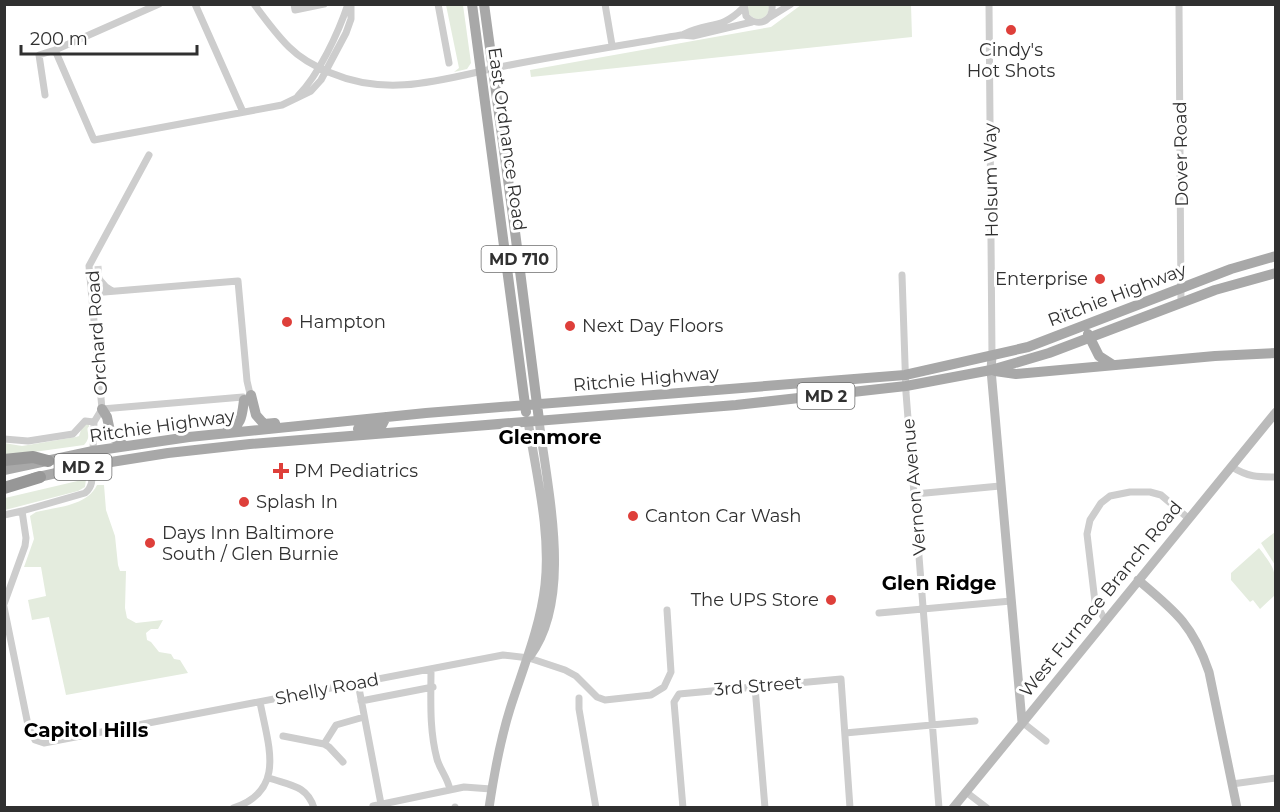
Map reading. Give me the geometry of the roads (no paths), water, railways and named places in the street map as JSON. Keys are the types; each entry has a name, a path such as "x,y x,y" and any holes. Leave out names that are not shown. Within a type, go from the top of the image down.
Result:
{"highway":[{"path":"4,460 33,457 48,461"},
{"path":"4,486 40,477"}],"main road":[{"name":"East Ordnance Road","path":"472,4 533,420"},
{"name":"East Ordnance Road","path":"484,4 531,405"},
{"name":"Ritchie Highway","path":"4,470 93,451 249,428 299,426 905,375 1028,347 1085,327 1182,287 1275,256"},
{"path":"1215,290 1248,276 1253,267 1252,262"},
{"path":"1263,276 1264,267 1275,262"},
{"name":"Ritchie Highway","path":"40,477 92,465 195,450 745,404 906,386 991,370 1090,339 1215,290 1275,273"},
{"path":"1085,327 1099,356 1114,365"},
{"path":"991,370 1016,374 1215,356 1275,353"},
{"path":"246,397 264,424 287,423 299,426"},
{"path":"222,433 234,429 241,422 246,397"},
{"path":"102,409 111,436 125,446"},
{"path":"330,438 346,430 382,425 386,417"},
{"path":"92,465 99,458 125,452 137,444"},
{"path":"40,477 67,464 86,460 93,451"}],"street":[{"path":"45,95 39,55 159,4"},
{"path":"195,4 243,112"},
{"path":"254,4 289,48 322,69 357,82 386,86 421,84 612,45 703,34 752,22 761,23 791,4"},
{"path":"294,4 295,10 324,4"},
{"path":"55,50 94,140 282,105 296,99 322,69 350,4"},
{"path":"438,4 449,63"},
{"path":"605,4 612,45"},
{"path":"770,17 772,4"},
{"name":"Holsum Way","path":"989,4 992,356"},
{"name":"Dover Road","path":"1179,4 1181,304"},
{"path":"681,35 726,22 744,6"},
{"path":"744,6 746,16 752,22"},
{"name":"Orchard Road","path":"93,451 94,422 102,409 89,266 149,155"},
{"path":"98,266 97,260 109,236 110,227"},
{"name":"Vernon Avenue","path":"902,275 905,375 939,807"},
{"path":"99,279 112,291"},
{"path":"92,293 238,281 247,381 246,397 252,419 249,428"},
{"path":"992,356 991,370 1000,486 1022,722 1046,741"},
{"path":"102,409 246,397"},
{"name":"West Furnace Branch Road","path":"953,807 1275,412"},
{"path":"489,807 504,731 529,658 540,643 549,615 555,564 533,420"},
{"path":"4,439 28,441 73,434 85,421 94,422"},
{"path":"4,515 85,493 92,484 92,465"},
{"path":"1232,467 1245,475 1275,477"},
{"path":"915,494 1000,486"},
{"path":"1105,620 1095,602 1088,534 1090,520 1101,503 1110,496 1130,492 1150,492 1161,495 1188,518"},
{"name":"Shelly Road","path":"22,511 26,538 4,605 28,724 35,740 44,742 503,655 529,658 576,676 597,697 605,700 651,695 664,687 671,672 667,610"},
{"path":"1138,580 1181,617 1197,639 1209,672 1238,807"},
{"path":"879,613 1011,601"},
{"path":"431,669 430,712 437,758 447,777 450,790"},
{"name":"3rd Street","path":"683,807 674,702 681,693 841,679 845,733"},
{"path":"358,683 377,805 450,790 474,787 491,789"},
{"path":"361,701 432,687"},
{"path":"755,687 765,807"},
{"path":"579,698 579,711 596,807"},
{"path":"233,807 246,803 256,796 269,778 269,751 260,702"},
{"path":"324,744 336,725 364,717"},
{"path":"850,807 845,733 975,721"},
{"path":"283,735 324,744 343,762"},
{"path":"269,778 305,790 311,797 314,807"},
{"path":"1232,784 1275,778"},
{"path":"966,792 987,807"}],"tunnel":[{"path":"98,266 99,279"}],"place":[{"name":"Cindy's Hot Shots","path":"1011,30"},
{"name":"Enterprise","path":"1100,279"},
{"name":"Hampton","path":"287,322"},
{"name":"Next Day Floors","path":"570,326"},
{"name":"PM Pediatrics","path":"281,471"},
{"name":"Splash In","path":"244,502"},
{"name":"Canton Car Wash","path":"633,516"},
{"name":"Days Inn Baltimore South / Glen Burnie","path":"150,543"},
{"name":"The UPS Store","path":"831,600"}],"district":[{"name":"Glenmore","path":"550,437"},
{"name":"Glen Ridge","path":"939,583"},
{"name":"Capitol Hills","path":"86,730"}]}
